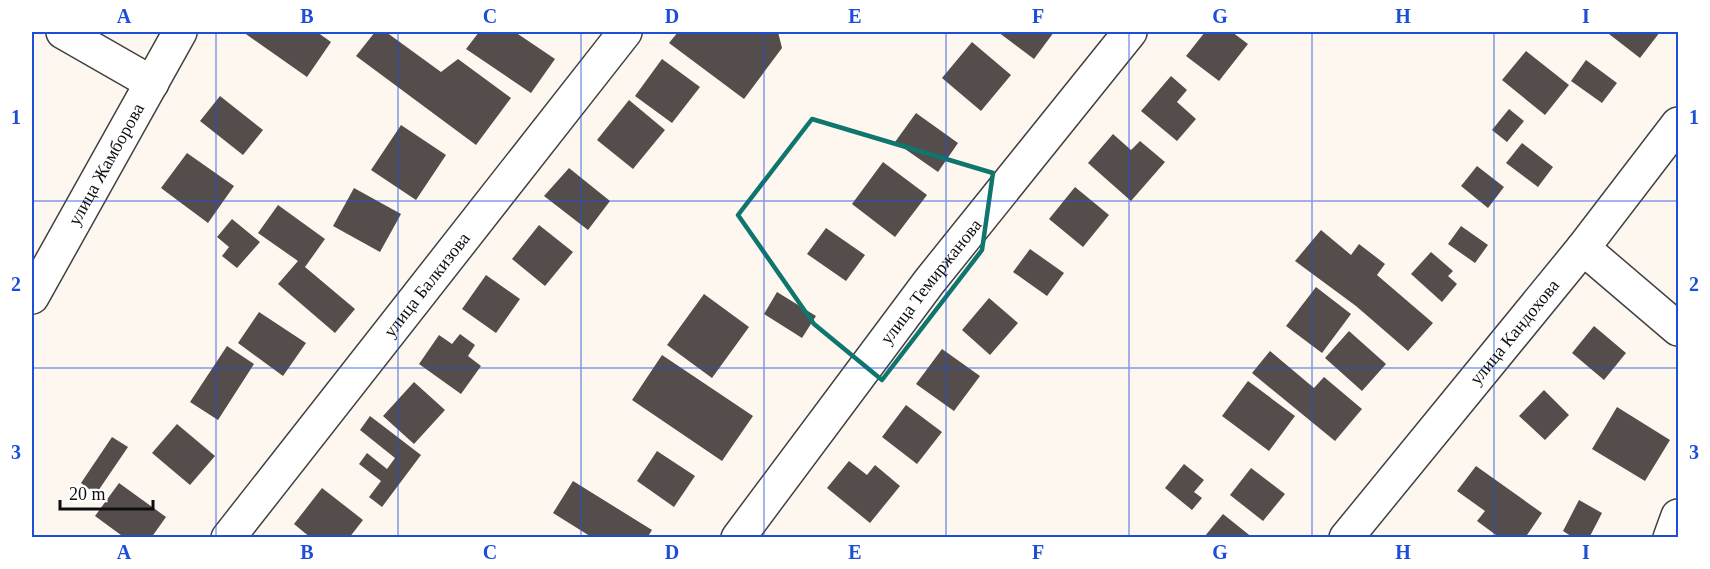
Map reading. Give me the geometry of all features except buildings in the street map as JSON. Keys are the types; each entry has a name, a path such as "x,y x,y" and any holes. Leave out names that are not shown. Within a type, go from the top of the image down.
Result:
{"street":[{"path":"63,32 152,83"},
{"name":"улица Жамборова","path":"32,297 180,32"},
{"name":"улица Балкизова","path":"228,537 625,32"},
{"name":"улица Темиржанова","path":"738,537 929,282 1130,32"},
{"name":"улица Кандохова","path":"1346,537 1583,248 1678,124"},
{"path":"1583,248 1678,329"},
{"path":"1670,537 1678,516"}],"highlighted area":[{"path":"812,119 993,173 982,250 882,380 814,324 738,215"}]}
